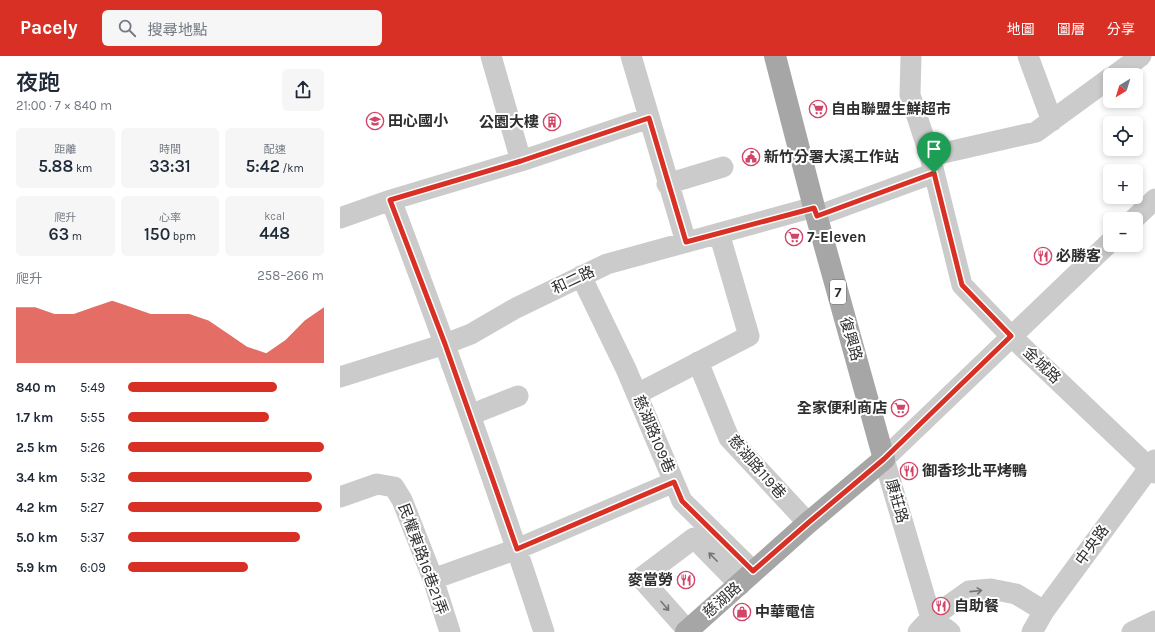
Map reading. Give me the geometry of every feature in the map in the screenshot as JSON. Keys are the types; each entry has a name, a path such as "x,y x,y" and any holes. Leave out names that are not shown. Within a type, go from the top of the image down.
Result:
{"main road":[{"name":"復興路","path":"775,56 884,459"},
{"name":"慈湖路","path":"687,632 808,523 884,459"}],"street":[{"path":"491,56 521,161"},
{"path":"630,56 686,242"},
{"name":"金城路","path":"911,56 910,95 932,165 962,285 1011,336 1153,467"},
{"path":"1028,56 1052,121"},
{"path":"1125,68 1141,56"},
{"name":"和二路","path":"340,377 445,344 470,334 516,308 607,264 719,233 816,212 932,165 1036,132 1103,83"},
{"path":"340,218 390,200 521,161 649,118"},
{"path":"668,184 723,167"},
{"path":"1141,212 1155,199"},
{"path":"390,200 445,344 517,549 544,632"},
{"path":"637,394 749,336 719,233"},
{"name":"康莊路","path":"925,625 884,459 1103,249"},
{"name":"慈湖路109巷","path":"581,276 637,394 682,501 747,578"},
{"name":"慈湖路119巷","path":"698,362 729,438 808,523"},
{"path":"470,415 518,396"},
{"name":"中央路","path":"1032,632 1044,611 1153,467"},
{"path":"433,579 517,549 674,482"},
{"name":"民權東路16巷21弄","path":"340,498 377,484 394,487 402,500 433,579 450,632"},
{"path":"687,632 641,578 694,538 747,578"},
{"path":"925,625 969,591 991,589 1016,594 1044,611"},
{"path":"1132,632 1155,621"},
{"path":"925,625 950,632"}],"place":[{"name":"自由聯盟生鮮超市","path":"818,109"},
{"name":"田心國小","path":"375,121"},
{"name":"公園大樓","path":"552,122"},
{"name":"新竹分署大溪工作站","path":"751,157"},
{"name":"7-Eleven","path":"794,237"},
{"name":"必勝客","path":"1043,256"},
{"name":"全家便利商店","path":"900,408"},
{"name":"御香珍北平烤鴨","path":"909,471"},
{"name":"麥當勞","path":"686,580"},
{"name":"自助餐","path":"941,606"},
{"name":"中華電信","path":"742,612"}],"route":[{"path":"649,118 686,242 814,208 817,216 934,173 954,258 962,285 1011,336 884,459 753,571 682,501 674,482 517,549 445,344 390,200 521,161 649,118"}]}
